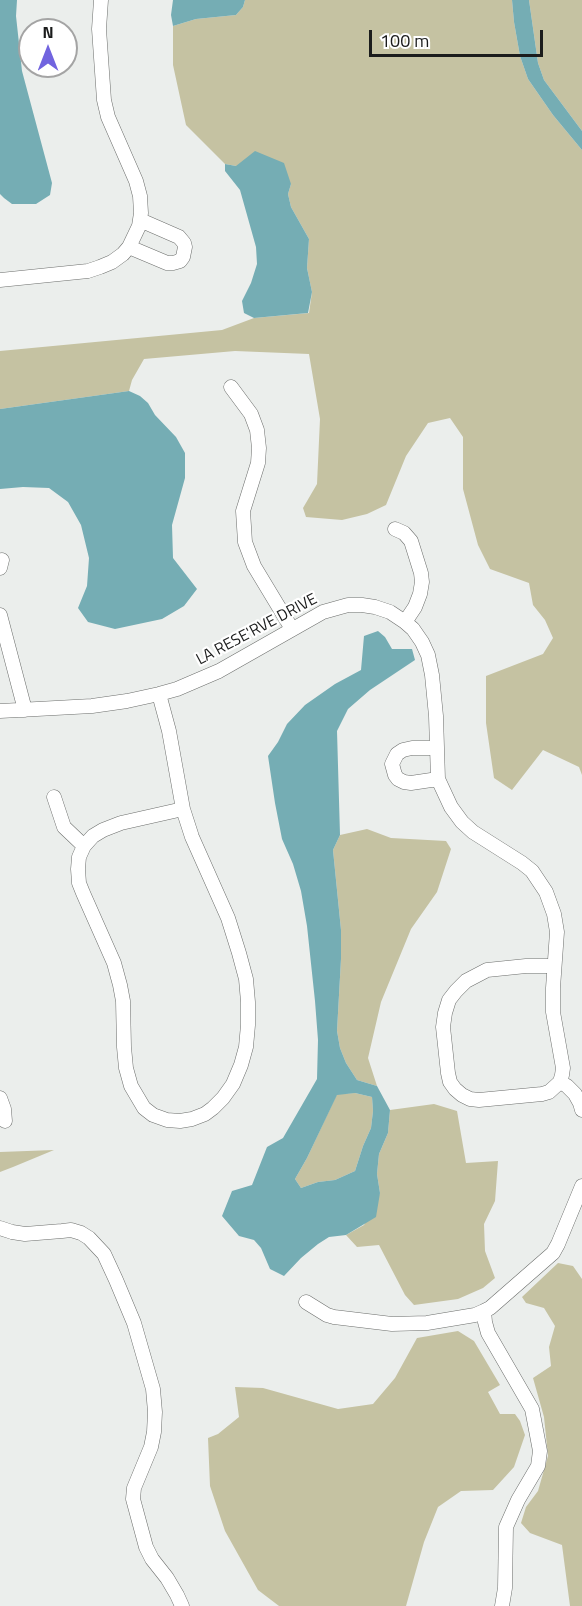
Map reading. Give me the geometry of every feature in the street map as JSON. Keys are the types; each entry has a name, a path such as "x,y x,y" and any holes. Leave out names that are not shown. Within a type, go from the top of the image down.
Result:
{"street":[{"path":"0,280 88,271 100,267 112,262 129,247 139,226 140,196 136,181 108,117 104,100 99,29 101,0"},
{"path":"129,247 167,263 180,261 183,257 184,243 179,237 140,220"},
{"path":"231,387 251,414 258,430 259,448 256,471 243,511 245,542 254,566 292,629"},
{"path":"395,529 404,533 411,541 422,582 415,607 405,622"},
{"name":"LA RESE'RVE DRIVE","path":"0,711 92,706 159,694 219,671 323,612 348,605 375,607 390,612 413,629 429,655 438,779 452,807 462,822 481,838 522,862 532,872 543,886 554,914 557,932 553,1012 563,1068 560,1082"},
{"path":"0,615 25,710"},
{"path":"159,694 169,731 183,809 192,837 231,927 246,979 248,1002 246,1047 233,1084 223,1098 205,1114 180,1121 167,1120 153,1115 144,1108 131,1086 126,1068 123,1001 120,985 114,963 79,883 78,868 79,857 84,846 93,836 103,830 121,823 183,809"},
{"path":"437,748 403,750 397,754 392,764 398,780 411,783 438,779"},
{"path":"54,797 64,827 84,846"},
{"path":"554,966 501,968 478,974 456,991 445,1013 443,1027 448,1073 450,1082 462,1095 479,1100 542,1094 549,1092 560,1082 575,1094 582,1110"},
{"path":"0,1098 5,1121"},
{"path":"306,1302 334,1317 392,1324 427,1323 475,1315 499,1301 553,1253 582,1186"},
{"path":"0,1228 25,1234 71,1230 81,1233 104,1254 117,1280 134,1323 153,1389 155,1412 151,1447 134,1488 133,1499 146,1547 167,1578 176,1602"},
{"path":"484,1311 488,1333 532,1409 540,1451 538,1466 518,1500 506,1527 505,1588 502,1606"}],"shaded area":[{"path":"245,0 512,0 520,56 528,79 553,115 582,150 582,775 579,767 543,750 512,790 494,778 486,723 486,676 543,654 553,638 545,620 533,605 529,583 490,569 478,545 463,489 463,437 450,418 428,423 406,456 386,505 367,514 342,520 306,517 303,508 317,484 320,419 309,354 235,351 144,359 132,380 129,391 0,409 0,351 222,330 254,318 309,313 312,292 307,268 309,239 291,207 288,194 291,184 225,164 186,125 173,65 173,26 196,19 236,15 243,7"},
{"path":"529,0 582,0 582,131 544,80 538,63"},
{"path":"367,829 391,838 446,841 451,849 437,892 411,929 381,1002 368,1058 377,1086 357,1080 346,1063 337,1031 341,930 333,850 340,835"},
{"path":"355,1093 372,1097 373,1111 371,1128 355,1171 335,1180 318,1182 301,1188 295,1179 337,1094"},
{"path":"434,1104 457,1111 466,1163 498,1161 495,1201 484,1224 485,1251 495,1278 483,1288 458,1299 414,1305 405,1295 379,1245 357,1247 346,1235 364,1225 380,1193 377,1174 379,1154 388,1133 390,1110"},
{"path":"54,1150 13,1167 0,1172 0,1152"},
{"path":"558,1263 573,1266 582,1279 582,1606 570,1606 562,1545 530,1533 521,1523 526,1507 538,1491 548,1456 544,1417 533,1378 551,1366 549,1347 555,1326 544,1308 526,1303 522,1297"},
{"path":"458,1331 474,1341 500,1385 488,1392 500,1414 515,1414 520,1421 525,1435 514,1467 493,1490 461,1491 438,1507 424,1542 406,1606 279,1606 258,1590 225,1531 210,1486 208,1438 218,1434 239,1417 235,1387 263,1388 338,1409 373,1404 395,1378 417,1338"}],"water":[{"path":"0,0 17,0 18,78 24,78 52,183 50,195 36,204 12,204 0,194"},
{"path":"173,0 245,0 243,7 236,15 196,19 173,26 171,15"},
{"path":"512,0 529,0 538,63 544,80 582,131 582,150 553,115 528,79 520,56"},
{"path":"255,151 284,163 291,184 288,194 291,207 309,239 307,268 312,292 308,313 254,318 244,313 242,301 257,264 256,247 240,190 225,171 225,164 236,166"},
{"path":"129,391 148,403 155,415 176,437 185,453 185,478 172,525 173,558 197,589 184,606 162,619 115,629 88,622 78,608 87,586 89,558 81,525 68,502 49,488 0,489 0,409"},
{"path":"378,631 385,637 392,649 412,649 415,660 370,690 348,709 337,731 340,835 333,850 341,930 341,959 337,1031 346,1063 357,1080 377,1086 390,1110 388,1133 379,1154 377,1174 380,1193 376,1217 346,1235 329,1237 318,1244 284,1276 270,1269 261,1248 254,1240 239,1236 222,1216 232,1191 252,1185 267,1147 283,1138 317,1079 318,1040 307,926 301,891 282,839 268,756 287,724 305,705 335,684 361,670 364,636","holes":["355,1093 372,1097 371,1128 355,1171 335,1180 318,1182 301,1188 295,1179 337,1095"]}]}
